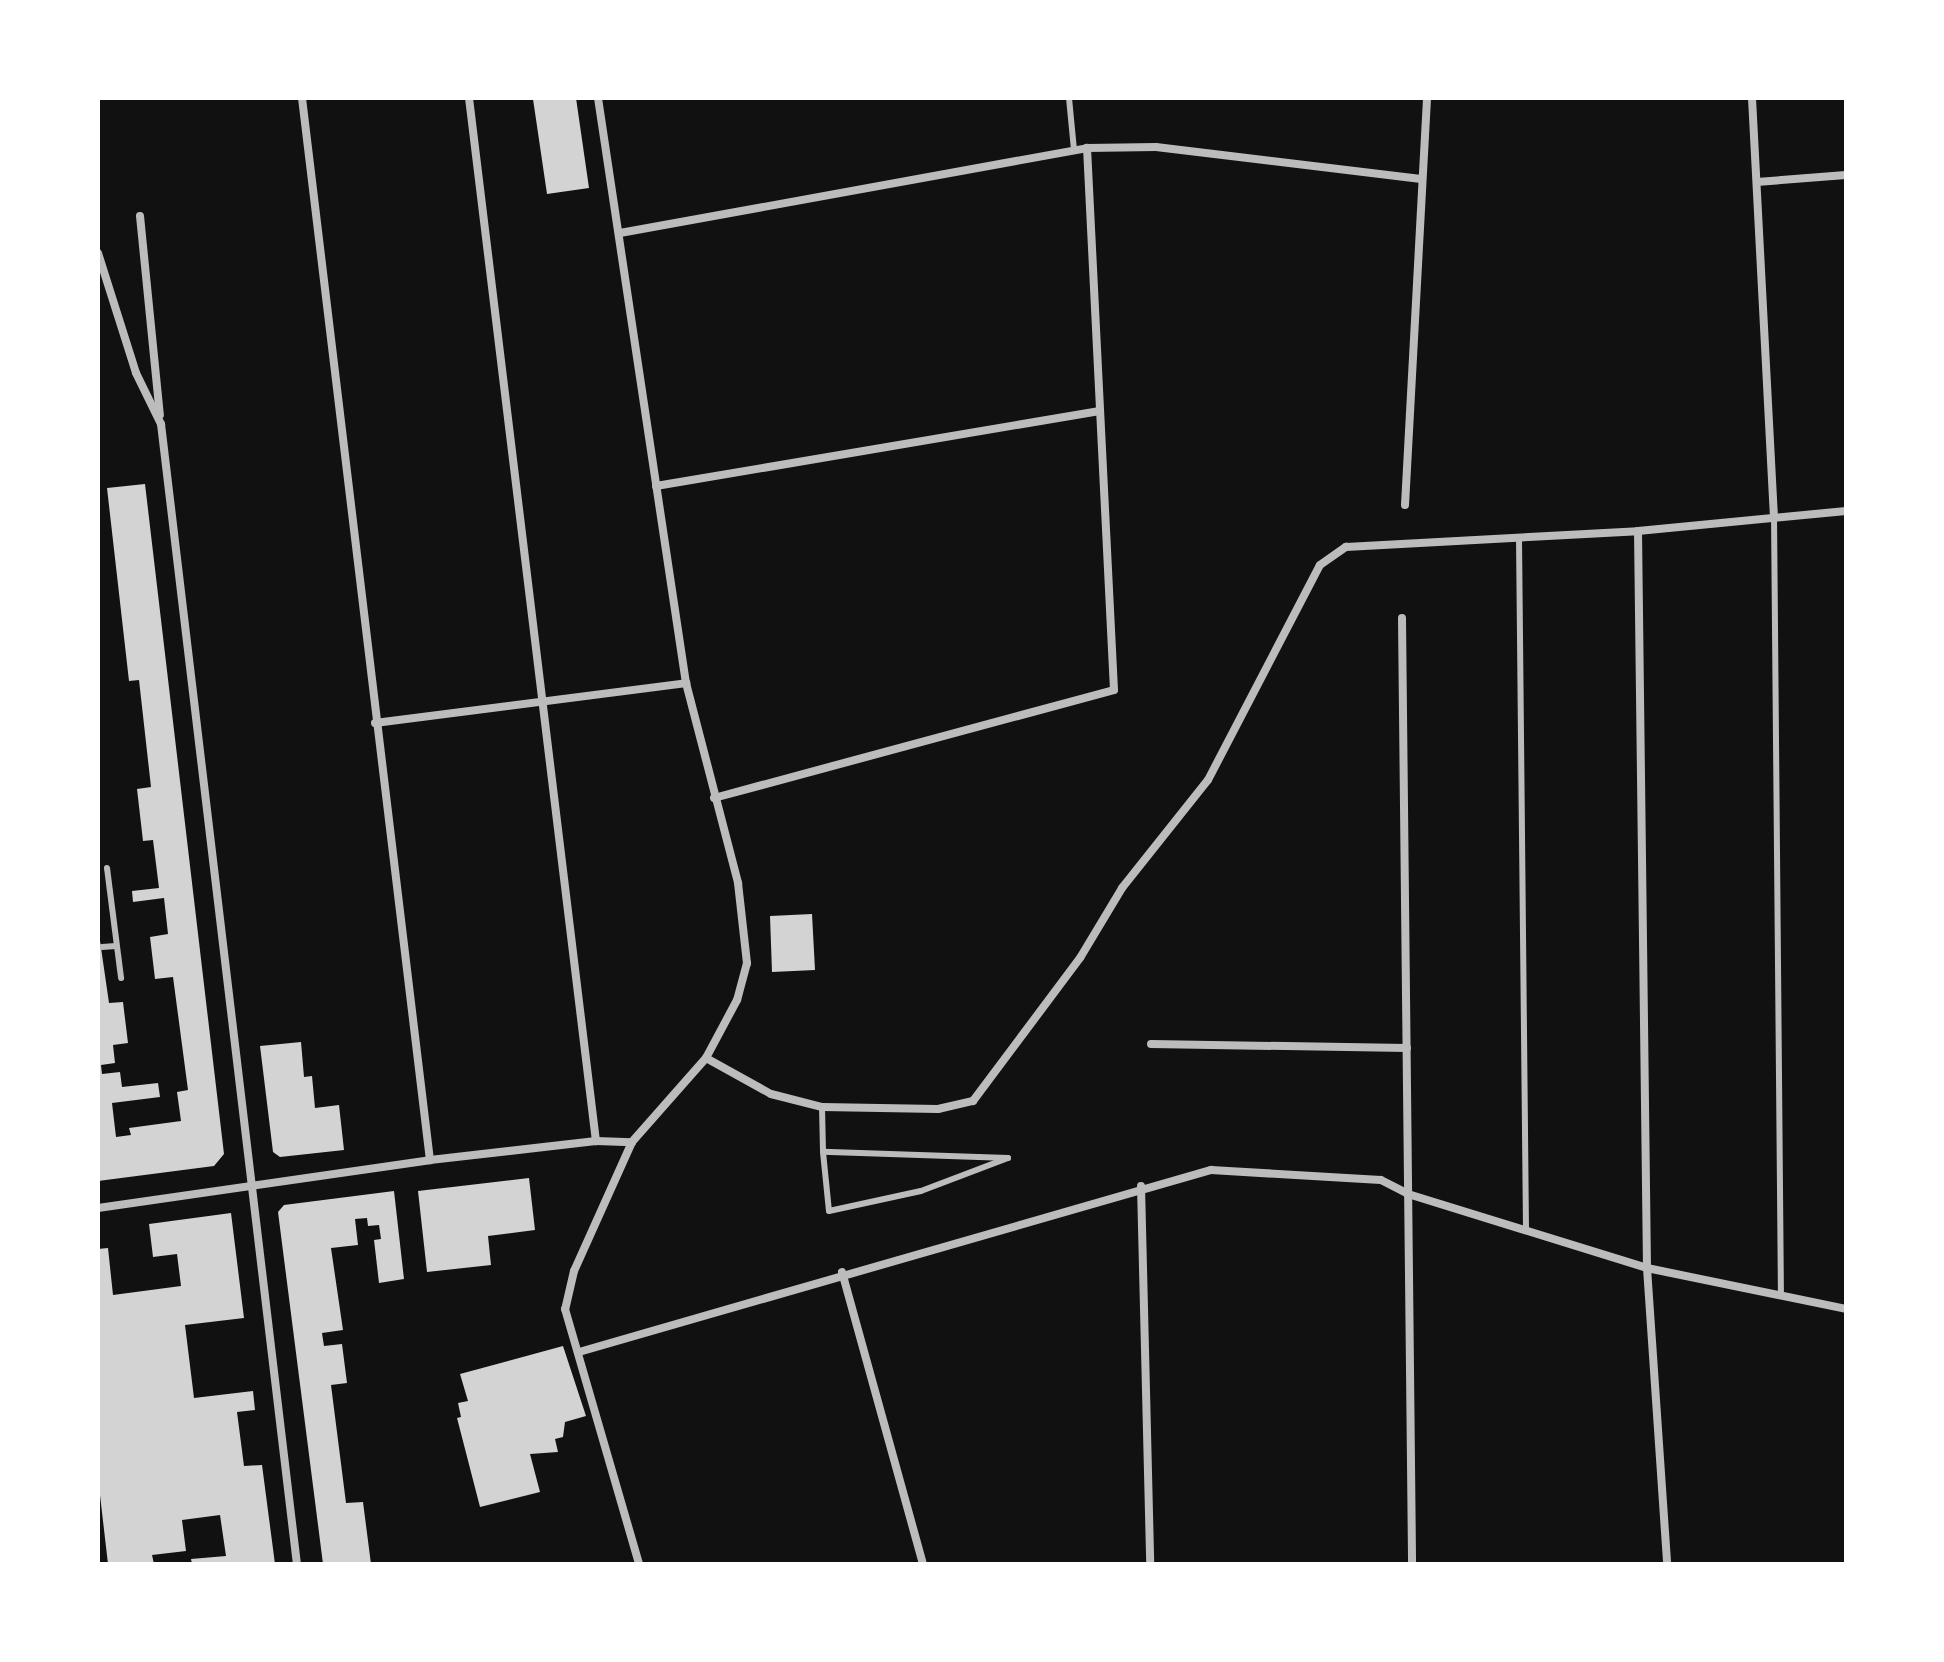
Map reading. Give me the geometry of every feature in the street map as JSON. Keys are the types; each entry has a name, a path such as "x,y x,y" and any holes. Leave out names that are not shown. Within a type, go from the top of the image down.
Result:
{"street":[{"path":"302,98 430,1160"},
{"path":"469,98 539,700 596,1141"},
{"path":"598,98 686,683 738,883 747,963 737,1000 706,1058 632,1142 574,1271 565,1309 639,1564"},
{"path":"1405,505 1427,98"},
{"path":"1752,98 1774,515"},
{"path":"620,233 1087,148 1156,147 1421,179"},
{"path":"714,798 1114,690 1087,148"},
{"path":"1757,182 1846,175"},
{"path":"140,216 161,424 297,1564"},
{"path":"98,253 136,373 161,424"},
{"path":"656,486 1100,411"},
{"path":"706,1058 771,1094 822,1107 938,1109 973,1101 1080,958 1122,888 1208,780 1320,565 1346,547 1638,531 1774,515 1846,511"},
{"path":"1638,531 1647,1268 1667,1564"},
{"path":"1402,618 1412,1564"},
{"path":"375,723 686,683"},
{"path":"1151,1044 1407,1048"},
{"path":"98,1208 430,1160 596,1141 632,1142"},
{"path":"579,1352 842,1272 1141,1186 1211,1170 1381,1180 1408,1194 1647,1268 1846,1309"},
{"path":"1141,1186 1150,1564"},
{"path":"842,1272 923,1564"}],"lane":[{"path":"1069,98 1074,150"},
{"path":"1774,515 1781,1296"},
{"path":"1519,538 1526,1231"},
{"path":"107,868 121,978"},
{"path":"102,947 116,946"},
{"path":"822,1107 823,1152 829,1211 921,1191 1008,1158 823,1152"}],"building":[{"path":"576,98 589,188 547,194 533,99"},
{"path":"145,484 224,1154 214,1166 98,1181 98,927 109,1003 123,1002 128,1043 113,1045 115,1063 101,1065 102,1074 120,1072 122,1087 158,1083 160,1097 112,1103 116,1137 131,1135 129,1128 181,1121 177,1092 188,1090 173,977 155,979 150,937 168,934 164,898 133,902 132,891 159,888 153,840 143,841 137,789 151,787 139,680 129,681 107,488"},
{"path":"812,914 815,970 772,972 770,916"},
{"path":"301,1042 304,1077 312,1076 315,1108 339,1105 344,1150 280,1157 273,1152 260,1046"},
{"path":"529,1178 535,1230 488,1236 491,1265 427,1272 418,1191"},
{"path":"394,1191 404,1279 379,1283 374,1240 381,1239 379,1225 368,1226 367,1218 355,1219 358,1245 331,1248 343,1330 322,1333 324,1346 342,1344 347,1383 331,1385 346,1503 363,1502 371,1564 323,1564 278,1212 284,1205"},
{"path":"231,1213 244,1318 185,1325 194,1398 253,1391 255,1410 237,1412 244,1466 262,1465 275,1564 192,1564 191,1559 226,1556 220,1515 182,1520 186,1551 152,1555 154,1564 108,1564 98,1478 98,1249 108,1248 113,1295 181,1286 177,1254 153,1257 149,1224"},
{"path":"563,1346 586,1416 565,1422 563,1437 555,1439 558,1452 530,1454 540,1492 480,1507 457,1418 461,1417 458,1403 468,1401 460,1374"}]}
